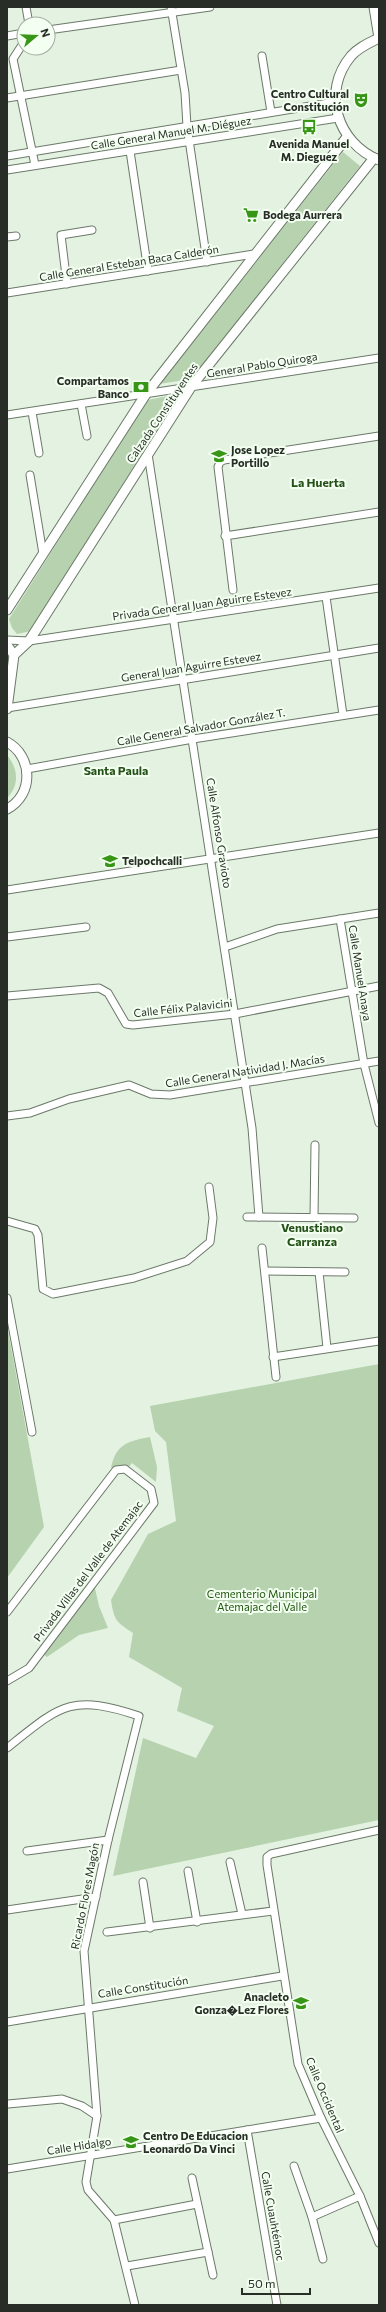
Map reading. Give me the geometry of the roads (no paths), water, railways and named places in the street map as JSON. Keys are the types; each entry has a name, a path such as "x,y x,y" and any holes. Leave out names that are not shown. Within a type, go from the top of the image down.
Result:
{"street":[{"path":"56,29 172,10 210,7"},
{"path":"374,7 379,38 364,45 351,56 342,70 338,81 335,102 338,118 347,137 359,149 376,159"},
{"path":"172,10 207,262"},
{"path":"262,56 271,112"},
{"path":"10,60 20,96 34,165"},
{"path":"7,98 181,70"},
{"name":"Calle General Manuel M. Diéguez","path":"7,156 335,102"},
{"name":"Calle General Manuel M. Diéguez","path":"7,170 338,118"},
{"name":"Calzada Constituyentes","path":"7,610 146,394 347,137"},
{"path":"130,151 148,271"},
{"name":"Calzada Constituyentes","path":"14,655 29,641 191,387 376,159"},
{"path":"67,284 61,235 92,230"},
{"path":"7,237 16,236"},
{"name":"Calle General Esteban Baca Calderón","path":"7,293 254,254"},
{"name":"General Pablo Quiroga","path":"7,416 379,358"},
{"path":"81,404 87,436"},
{"path":"32,412 39,453"},
{"path":"233,590 225,536 218,467 220,462 224,460 379,436"},
{"name":"Calle Alfonso Gravioto","path":"148,454 175,619 246,1082 252,1128 259,1217"},
{"path":"30,475 43,554"},
{"path":"225,536 379,512"},
{"name":"Privada General Juan Aguirre Estevez","path":"7,640 29,641 379,588"},
{"path":"326,597 343,715"},
{"path":"7,645 14,655 7,708"},
{"name":"General Juan Aguirre Estevez","path":"7,708 379,648"},
{"name":"Calle General Salvador González T.","path":"27,769 193,739 379,710"},
{"path":"7,742 19,751 27,769 27,780 24,792 18,801 7,809"},
{"path":"7,890 379,832"},
{"path":"225,947 277,929 379,913"},
{"name":"Calle Manuel Anaya","path":"340,919 364,1064 379,1123"},
{"path":"7,937 86,927"},
{"name":"Calle Félix Palavicini","path":"7,996 99,988 108,993 126,1024 133,1025 235,1014 352,990 379,986"},
{"name":"Calle General Natividad J. Macías","path":"7,1116 30,1113 70,1100 129,1085 151,1094 170,1095 379,1061"},
{"path":"314,1217 315,1145"},
{"path":"7,1221 35,1229 38,1236 43,1289 53,1294 134,1278 186,1261 210,1242 213,1218 209,1187"},
{"path":"247,1217 354,1218"},
{"path":"262,1248 276,1377"},
{"path":"265,1272 345,1272"},
{"path":"319,1272 327,1348"},
{"path":"7,1298 32,1432"},
{"path":"274,1357 379,1341"},
{"name":"Privada Villas del Valle de Atemajac","path":"7,1612 116,1470 126,1469 151,1489 154,1503 29,1668 7,1681"},
{"name":"Ricardo Flores Magón","path":"7,1748 44,1718 67,1706 79,1704 100,1705 139,1716 108,1840 84,1951 97,2116 86,2182 88,2190 114,2220"},
{"name":"Calle Occidental","path":"379,1830 271,1854 267,1857 282,1976 298,2064 321,2118 360,2196 379,2243"},
{"path":"27,1851 108,1840"},
{"path":"230,1862 242,1914"},
{"path":"188,1871 197,1922"},
{"path":"143,1882 150,1928"},
{"path":"7,1910 96,1897"},
{"path":"106,1932 150,1928 242,1914 273,1911"},
{"name":"Calle Constitución","path":"7,2022 89,2007 282,1976"},
{"path":"8,2104 62,2099 82,2106 97,2116"},
{"name":"Calle Hidalgo","path":"7,2169 321,2118"},
{"name":"Calle Cuauhtémoc","path":"247,2130 277,2305"},
{"path":"294,2166 312,2217 323,2260"},
{"path":"192,2178 213,2275"},
{"path":"312,2217 360,2196"},
{"path":"135,2305 127,2266 114,2220 197,2204"},
{"path":"127,2266 208,2252"}],"place":[{"name":"Centro Cultural Constitución","path":"361,100"},
{"name":"Avenida Manuel M. Dieguez","path":"309,127"},
{"name":"Bodega Aurrera","path":"251,215"},
{"name":"Compartamos Banco","path":"141,387"},
{"name":"Jose Lopez Portillo","path":"219,456"},
{"name":"Telpochcalli","path":"110,861"},
{"name":"Anacleto Gonza�Lez Flores","path":"301,2003"},
{"name":"Centro De Educacion Leonardo Da Vinci","path":"131,2142"}],"district":[{"name":"La Huerta","path":"318,483"},
{"name":"Santa Paula","path":"116,771"},
{"name":"Venustiano Carranza","path":"312,1235"}],"park label":[{"name":"Cementerio Municipal Atemajac del Valle","path":"262,1600"}]}
